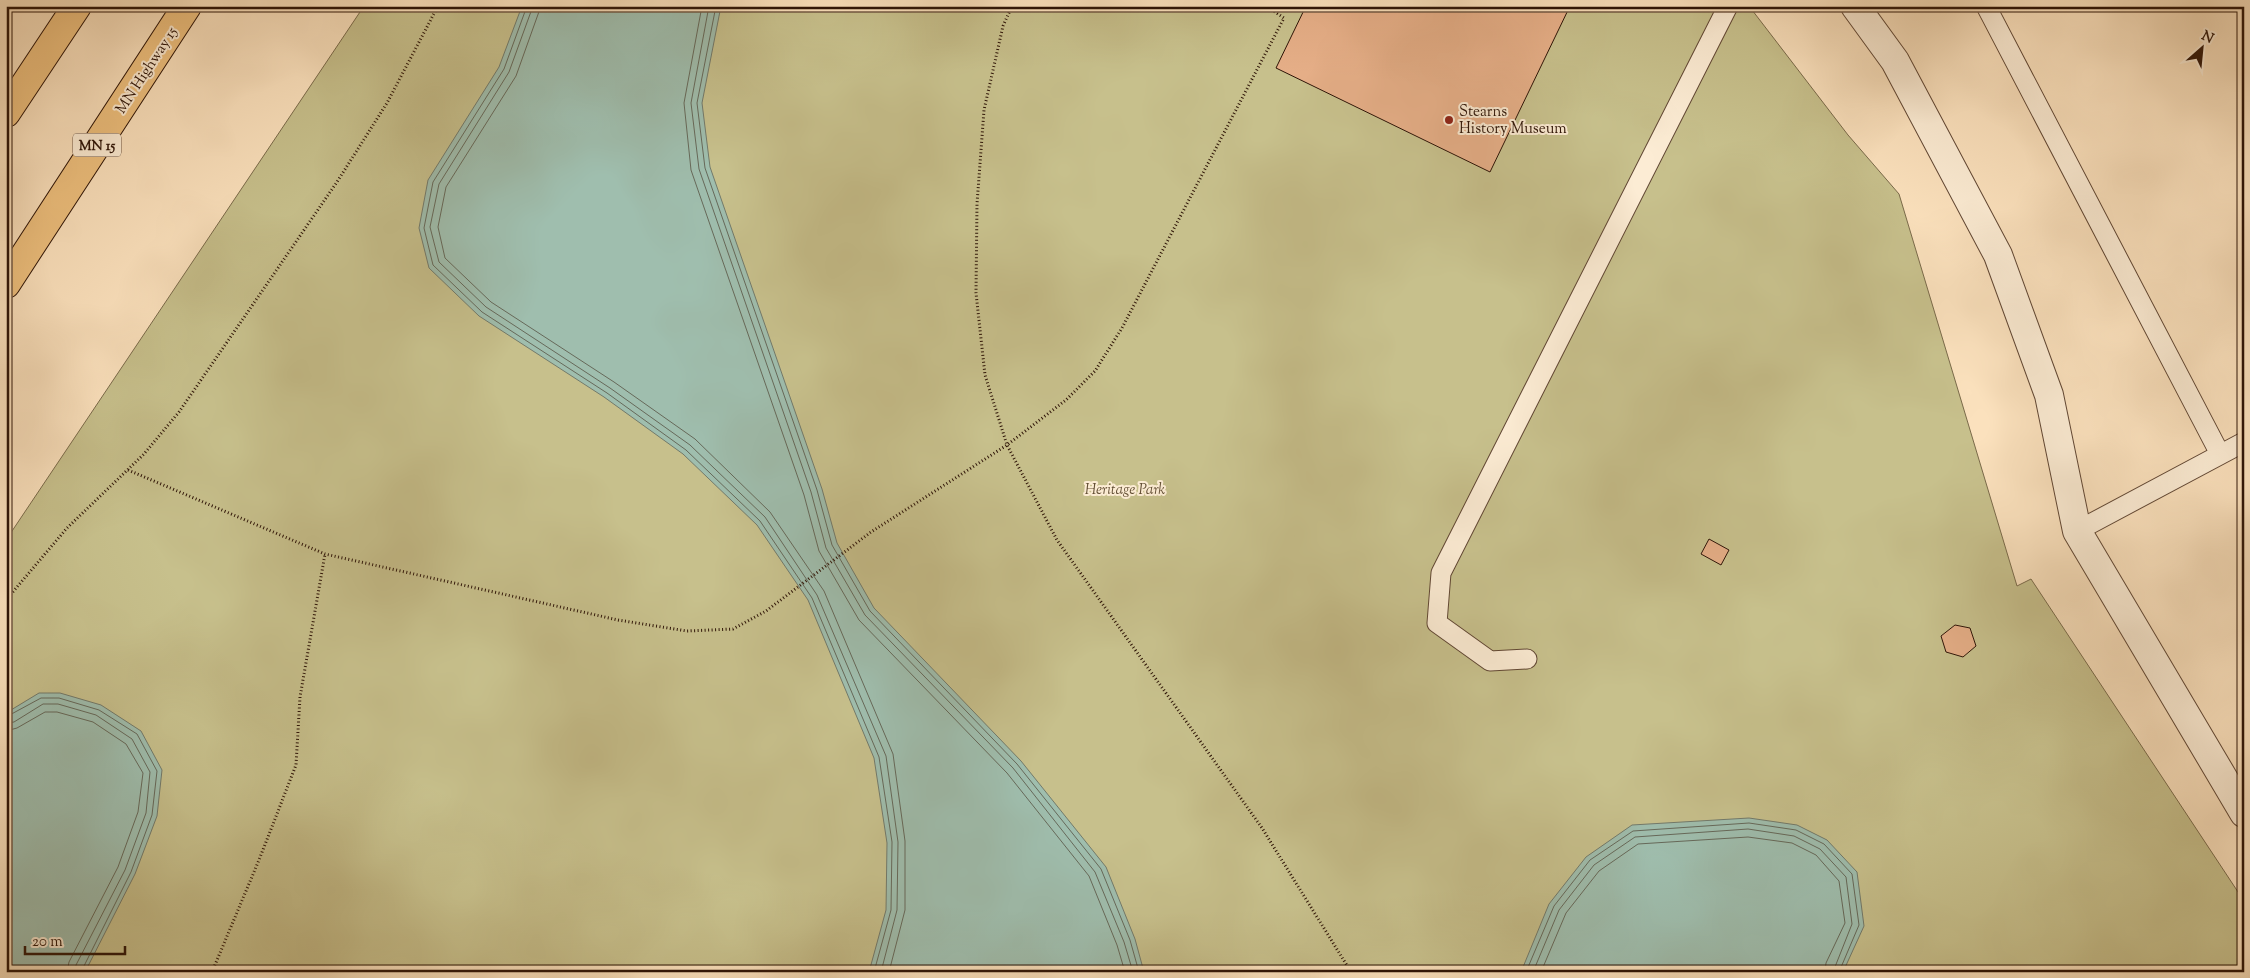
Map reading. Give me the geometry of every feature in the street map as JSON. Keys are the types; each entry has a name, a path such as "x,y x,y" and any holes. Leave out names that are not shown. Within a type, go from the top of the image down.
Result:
{"highway":[{"path":"6,113 77,6"},
{"name":"MN Highway 15","path":"6,284 187,6"}],"street":[{"path":"1856,6 1895,62 1998,255 2049,395 2077,531 2244,813"}],"lane":[{"path":"1526,660 1490,661 1437,623 1441,573 1728,6"},
{"path":"1986,6 2220,454"},
{"path":"2077,531 2244,442"}],"path":[{"path":"6,600 67,528 144,454 179,412 290,254 386,103 438,6"},
{"path":"1012,6 1003,26 984,110 977,204 976,293 985,375 1007,445 1057,540 1262,828 1351,972"},
{"path":"128,470 324,554 618,620 687,631 733,629 766,611 786,597 870,532 1007,445 1066,400 1089,377 1122,328 1284,18 1266,6"},
{"path":"212,972 260,860 296,766 300,697 324,554"}],"green space":[{"name":"Heritage Park","path":"364,6 1749,6 1848,135 1899,194 2017,586 2031,579 2244,901 2244,972 6,972 6,540"}],"water":[{"path":"522,6 721,6 702,103 710,167 822,489 837,543 874,608 1021,761 1106,867 1135,939 1144,972 869,972 886,910 887,843 874,758 808,600 757,525 683,454 604,397 479,316 429,268 419,228 428,180 499,67"},
{"path":"39,693 60,693 101,705 141,731 162,770 157,816 135,874 85,972 6,972 6,713"},
{"path":"1749,818 1797,825 1827,840 1857,872 1864,926 1843,972 1521,972 1549,904 1586,857 1632,825"}],"building":[{"name":"Stearns History Museum","path":"1306,6 1570,6 1490,172 1276,68"},
{"path":"1709,539 1729,550 1721,565 1701,554"},
{"path":"1955,625 1970,628 1976,646 1963,657 1946,652 1941,636"}],"place":[{"name":"Stearns History Museum","path":"1449,120"}]}
